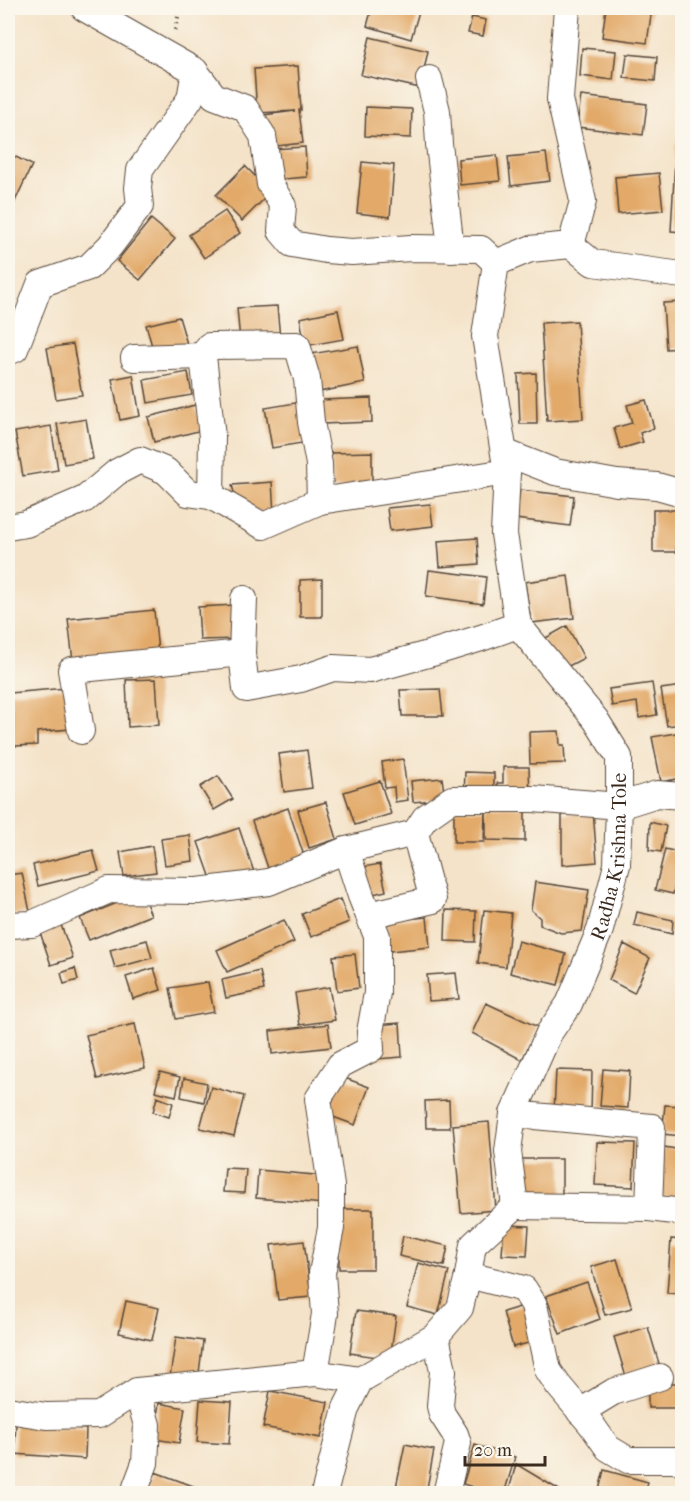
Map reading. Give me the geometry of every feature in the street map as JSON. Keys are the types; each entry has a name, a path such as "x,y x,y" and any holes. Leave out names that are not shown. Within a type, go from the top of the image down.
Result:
{"street":[{"path":"84,8 195,71 214,96 245,108 263,136 270,184 283,206 281,231 292,244 352,252 411,248 482,249 496,263"},
{"path":"567,8 560,99 583,201 571,245"},
{"path":"8,352 15,349 40,284 89,267 110,246 140,206 138,188 140,170 190,99 195,71"},
{"path":"429,79 437,111 451,249"},
{"path":"496,263 530,249 571,245 593,263 682,275"},
{"path":"244,598 242,653 246,689 301,679 333,668 370,670 518,625 504,534 506,462 484,336 496,263"},
{"path":"211,495 212,437 203,356 209,346 297,345 307,378 311,422 319,464 320,501"},
{"path":"134,358 203,356"},
{"path":"8,527 26,524 85,499 117,472 140,460 166,471 188,493 211,495 263,526 320,501 506,462 617,483 657,486 682,493"},
{"name":"Radha Krishna Tole","path":"515,1206 508,1151 513,1114 549,1033 569,1004 600,930 617,865 619,806 619,757 596,720 518,625"},
{"path":"81,731 71,670 242,653"},
{"path":"8,925 32,924 109,890 198,891 269,882 346,850 415,833 425,818 452,799 533,799 619,806 657,794 682,796"},
{"path":"369,915 433,900 415,833"},
{"path":"315,1373 325,1314 322,1273 331,1228 331,1186 318,1100 340,1065 371,1049 370,1032 376,993 377,936 346,850"},
{"path":"513,1114 651,1127 649,1208"},
{"path":"324,1494 346,1408 360,1380 436,1336 460,1308 473,1245 515,1206 649,1208 682,1212"},
{"path":"468,1275 524,1289 534,1305 548,1370 608,1448 628,1460 676,1460 682,1463"},
{"path":"436,1336 443,1371 440,1406 458,1443 446,1494"},
{"path":"8,1410 46,1416 99,1414 137,1391 315,1373 360,1380"},
{"path":"580,1412 613,1392 660,1377"},
{"path":"136,1486 145,1463 147,1425 137,1391"}],"building":[{"path":"372,8 420,8 411,39 367,26"},
{"path":"606,8 652,8 647,43 602,37"},
{"path":"472,17 486,20 483,36 468,33"},
{"path":"370,37 428,51 420,88 361,75"},
{"path":"582,48 616,51 613,80 580,76"},
{"path":"627,54 657,57 655,81 624,78"},
{"path":"298,66 301,110 299,110 303,143 268,147 264,115 295,111 257,113 254,69"},
{"path":"581,96 647,104 643,135 577,127"},
{"path":"366,107 412,109 411,138 365,136"},
{"path":"676,143 682,144 682,232 671,231"},
{"path":"305,147 307,177 272,180 270,149"},
{"path":"8,153 32,165 8,216"},
{"path":"546,153 550,181 511,186 508,157"},
{"path":"497,155 500,181 460,185 458,159"},
{"path":"362,162 394,165 390,217 357,213"},
{"path":"245,166 271,192 242,221 216,195"},
{"path":"659,173 663,210 618,214 615,177"},
{"path":"225,211 240,233 204,258 189,235"},
{"path":"151,219 175,239 140,280 117,261"},
{"path":"682,302 682,348 666,349 663,303"},
{"path":"277,306 280,338 240,341 237,308"},
{"path":"338,310 344,339 305,346 300,318"},
{"path":"179,317 187,344 154,353 146,325"},
{"path":"577,321 583,419 547,421 541,323"},
{"path":"73,344 82,395 56,399 47,348"},
{"path":"358,346 365,383 319,392 311,354"},
{"path":"188,372 192,395 148,403 144,380"},
{"path":"536,373 537,424 520,424 518,374"},
{"path":"133,375 140,416 120,420 112,379"},
{"path":"371,398 372,422 323,424 322,400"},
{"path":"646,400 654,428 640,433 643,442 620,449 614,428 632,423 627,405"},
{"path":"301,402 308,442 272,448 265,408"},
{"path":"195,405 202,430 154,442 148,417"},
{"path":"86,419 93,459 64,464 57,424"},
{"path":"51,426 58,470 23,476 15,432"},
{"path":"372,452 372,487 333,488 331,453"},
{"path":"272,482 274,514 238,508 232,485"},
{"path":"520,490 574,496 570,526 516,519"},
{"path":"430,504 433,526 390,531 387,508"},
{"path":"653,510 676,510 676,552 653,552"},
{"path":"477,538 479,564 440,567 438,541"},
{"path":"429,570 486,577 483,604 426,596"},
{"path":"568,576 574,618 531,623 525,582"},
{"path":"322,579 322,617 300,617 300,580"},
{"path":"235,605 236,639 200,640 198,607"},
{"path":"154,610 158,652 73,661 68,619"},
{"path":"567,626 584,658 559,671 542,640"},
{"path":"156,679 159,725 128,727 126,680"},
{"path":"652,683 657,715 639,718 637,702 612,706 609,689"},
{"path":"682,686 682,724 667,726 661,689"},
{"path":"66,688 70,729 37,732 37,745 14,746 10,693"},
{"path":"440,689 443,716 402,716 400,690"},
{"path":"559,731 560,745 564,745 565,763 530,764 529,732"},
{"path":"682,732 682,778 661,782 652,737"},
{"path":"307,750 312,788 284,792 279,754"},
{"path":"403,759 408,800 395,802 394,787 385,788 382,762"},
{"path":"503,767 529,767 530,796 497,796 497,783 503,783"},
{"path":"465,772 494,773 494,796 464,795"},
{"path":"218,776 233,799 214,810 200,787"},
{"path":"442,778 445,799 413,802 411,781"},
{"path":"380,781 391,814 355,825 344,792"},
{"path":"326,802 337,839 309,848 298,810"},
{"path":"486,806 525,807 525,841 486,840"},
{"path":"288,808 304,856 268,868 252,821"},
{"path":"454,809 485,810 484,842 454,842"},
{"path":"593,810 597,862 562,865 562,815"},
{"path":"650,822 666,826 661,852 649,850"},
{"path":"239,828 254,872 214,887 198,842"},
{"path":"190,835 193,861 165,865 161,839"},
{"path":"152,846 156,872 124,876 120,852"},
{"path":"665,849 682,853 673,894 655,890"},
{"path":"93,850 99,871 38,886 33,865"},
{"path":"380,864 386,891 369,895 363,867"},
{"path":"22,873 30,912 8,916 8,875"},
{"path":"535,882 589,890 582,931 561,933 540,925 540,918 531,910"},
{"path":"142,893 151,915 89,940 80,918"},
{"path":"340,899 349,922 311,937 302,914"},
{"path":"446,910 476,911 475,942 445,941"},
{"path":"484,910 511,913 506,967 478,963"},
{"path":"637,912 673,920 672,934 634,925"},
{"path":"427,917 430,947 390,951 386,921"},
{"path":"284,920 294,942 227,972 217,950"},
{"path":"61,925 73,958 51,965 40,932"},
{"path":"147,940 152,958 115,968 110,950"},
{"path":"518,941 566,954 558,985 510,973"},
{"path":"624,944 650,958 634,993 609,980"},
{"path":"355,954 359,988 337,991 333,956"},
{"path":"75,968 78,980 64,984 61,973"},
{"path":"154,968 161,990 133,999 126,977"},
{"path":"260,971 264,990 226,998 222,980"},
{"path":"456,973 459,999 429,1001 427,975"},
{"path":"208,982 214,1012 176,1019 170,988"},
{"path":"329,987 335,1020 300,1025 295,993"},
{"path":"486,1003 538,1027 522,1060 472,1033"},
{"path":"400,1023 402,1057 377,1059 375,1025"},
{"path":"135,1024 145,1068 97,1079 86,1035"},
{"path":"328,1024 331,1047 272,1054 270,1031"},
{"path":"603,1069 630,1071 628,1108 600,1106"},
{"path":"556,1070 592,1071 591,1115 554,1113"},
{"path":"160,1072 180,1077 176,1096 155,1091"},
{"path":"342,1077 369,1087 355,1125 328,1115"},
{"path":"184,1078 207,1083 204,1102 181,1097"},
{"path":"211,1087 244,1096 234,1136 200,1128"},
{"path":"157,1097 173,1103 169,1117 153,1112"},
{"path":"449,1100 450,1128 426,1128 425,1101"},
{"path":"665,1105 682,1106 682,1136 662,1134"},
{"path":"489,1122 496,1210 461,1213 453,1125"},
{"path":"597,1142 635,1143 633,1187 595,1185"},
{"path":"664,1147 682,1150 682,1200 656,1196"},
{"path":"520,1159 562,1159 562,1201 521,1202"},
{"path":"225,1168 246,1169 244,1193 223,1192"},
{"path":"258,1170 326,1176 324,1204 256,1198"},
{"path":"339,1209 373,1209 373,1269 339,1269"},
{"path":"504,1225 529,1226 527,1256 502,1255"},
{"path":"403,1236 448,1246 444,1266 399,1256"},
{"path":"671,1239 682,1240 682,1294 667,1293"},
{"path":"304,1241 311,1297 278,1300 271,1245"},
{"path":"617,1259 632,1308 605,1315 591,1267"},
{"path":"418,1263 449,1271 438,1315 407,1307"},
{"path":"587,1282 600,1319 560,1334 546,1296"},
{"path":"126,1301 159,1308 152,1340 119,1333"},
{"path":"526,1305 536,1341 513,1347 503,1312"},
{"path":"356,1311 396,1316 390,1359 350,1353"},
{"path":"648,1327 660,1367 626,1377 614,1337"},
{"path":"176,1337 203,1341 198,1381 170,1377"},
{"path":"648,1383 682,1383 682,1408 648,1408"},
{"path":"270,1391 328,1402 321,1438 263,1427"},
{"path":"200,1400 232,1402 229,1444 197,1442"},
{"path":"159,1403 185,1408 179,1443 154,1439"},
{"path":"16,1424 86,1429 85,1459 14,1454"},
{"path":"405,1444 434,1450 426,1494 395,1492"},
{"path":"475,1445 515,1457 504,1494 495,1494 463,1484"},
{"path":"516,1464 566,1494 508,1494"},
{"path":"604,1470 648,1482 645,1494 598,1494"},
{"path":"155,1472 196,1487 194,1494 147,1494"}]}
